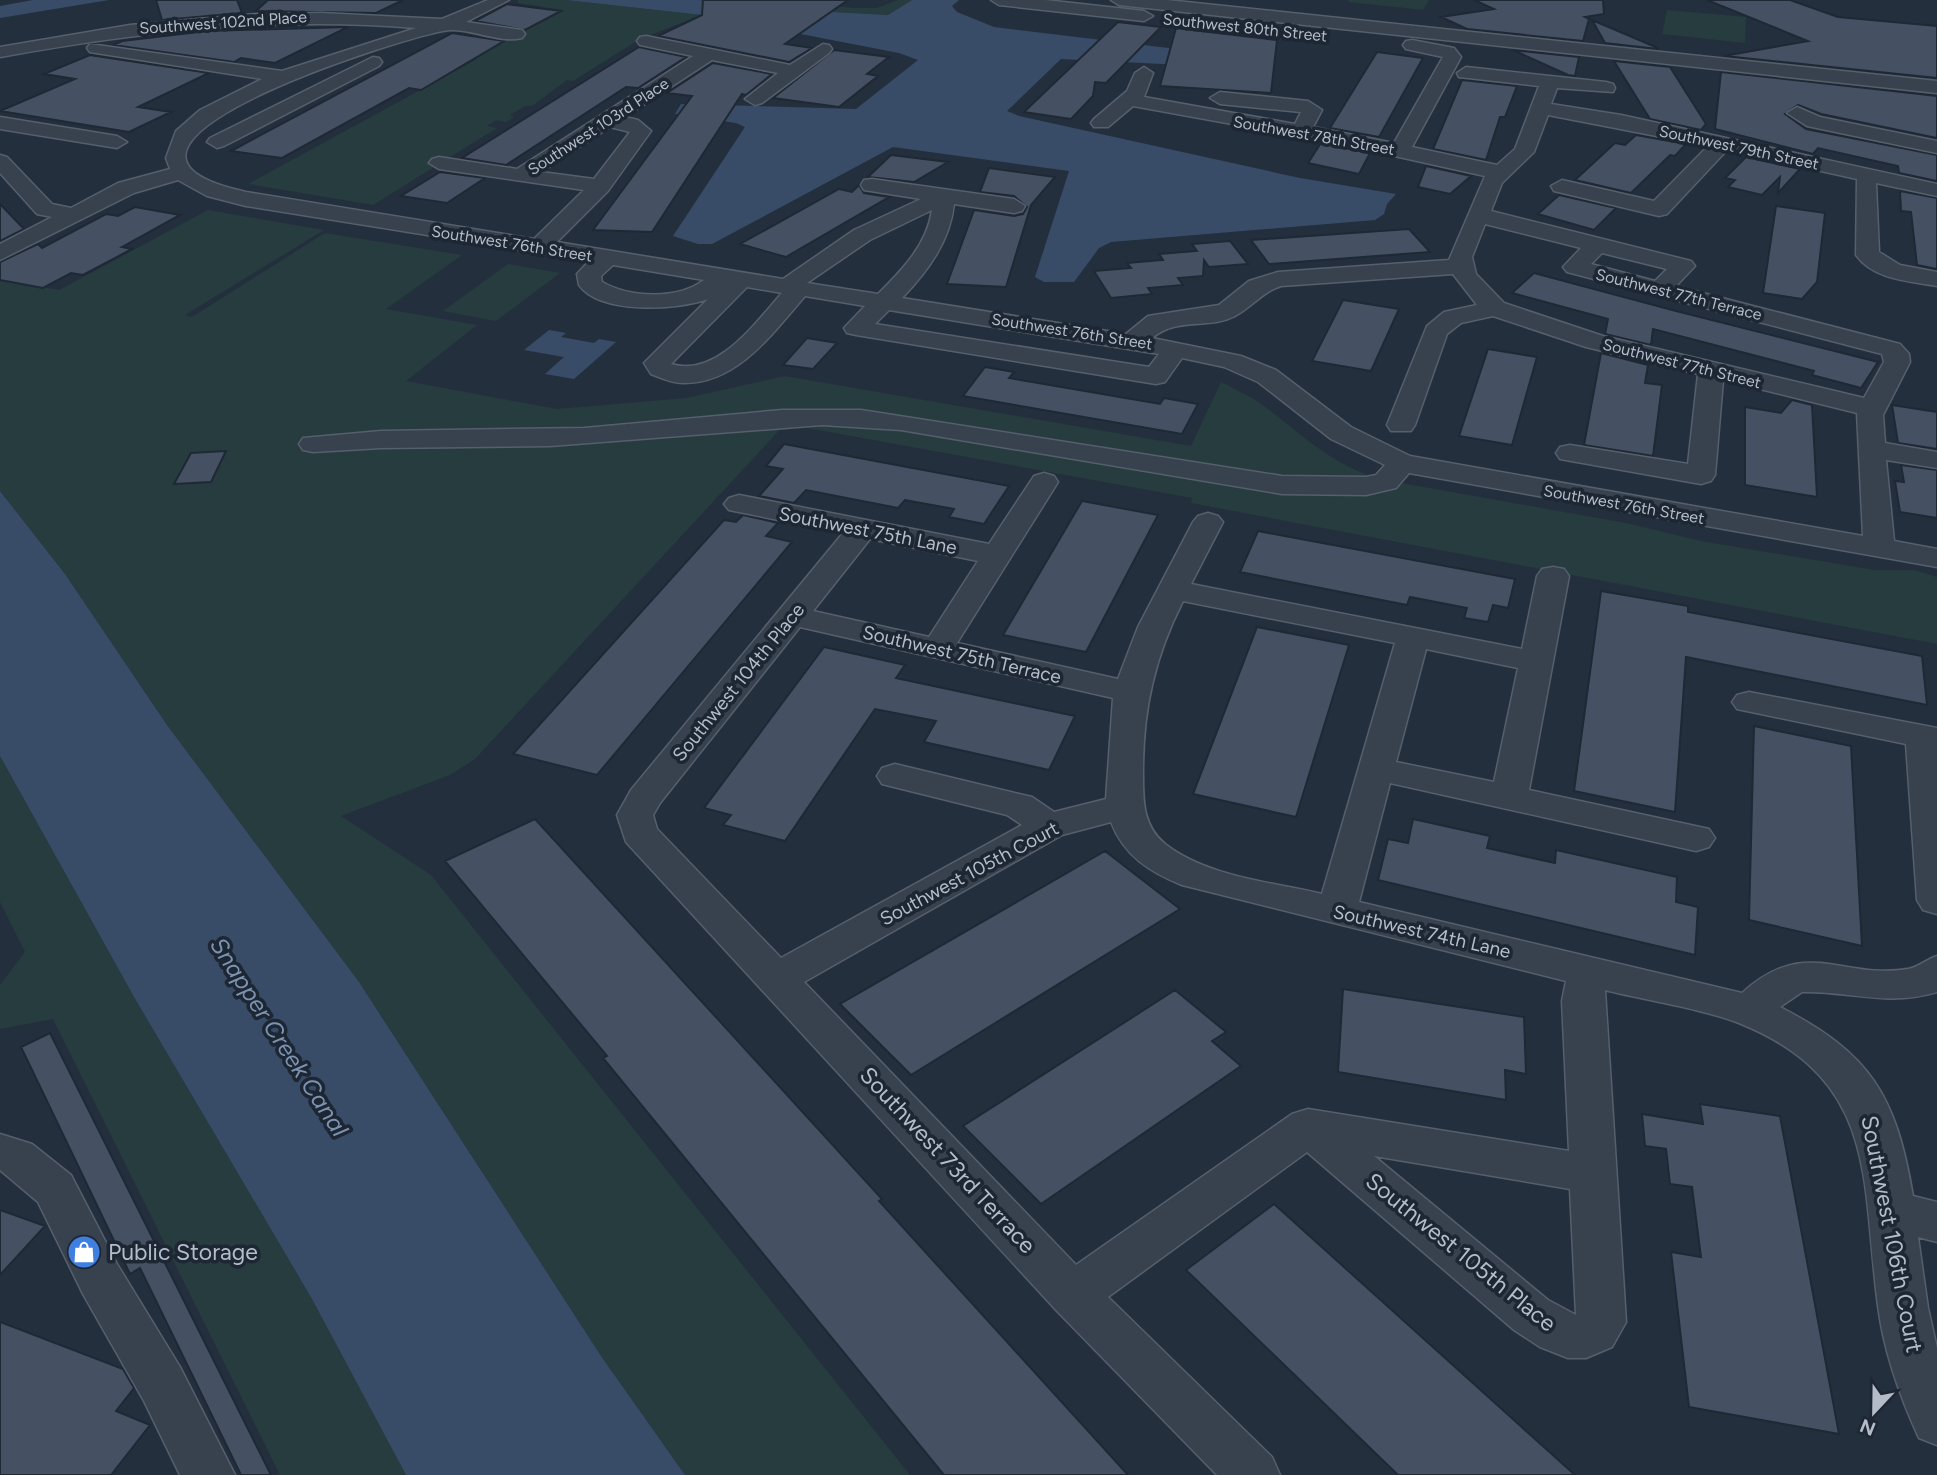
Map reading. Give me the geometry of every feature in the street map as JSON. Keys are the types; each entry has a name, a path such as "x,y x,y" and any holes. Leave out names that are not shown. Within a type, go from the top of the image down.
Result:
{"street":[{"name":"Southwest 102nd Place","path":"183,172 176,153 182,138 196,123 224,106 284,77 343,54 447,24 501,0"},
{"name":"Southwest 80th Street","path":"999,0 1406,44 1448,52 1452,57 1400,150"},
{"path":"1119,0 1937,87"},
{"name":"Southwest 102nd Place","path":"0,52 125,29 249,17 345,16 447,24 516,34"},
{"path":"646,41 710,52 791,72"},
{"path":"96,48 284,77"},
{"path":"217,142 403,48"},
{"path":"755,99 823,49"},
{"name":"Southwest 103rd Place","path":"520,176 710,52"},
{"path":"343,54 371,64"},
{"path":"1597,65 1621,121"},
{"path":"681,72 791,72"},
{"path":"1101,123 1133,97 1144,73"},
{"path":"1466,73 1606,88"},
{"path":"1495,308 1471,285 1459,259 1498,172 1524,152 1550,82"},
{"name":"Southwest 78th Street","path":"1133,97 1498,172"},
{"path":"224,106 272,113"},
{"name":"Southwest 79th Street","path":"1540,108 1621,121 1937,190"},
{"path":"1924,124 1805,110 1797,113 1814,122 1937,147"},
{"path":"538,247 567,222 600,186 641,131 631,124 607,120"},
{"path":"0,123 117,142"},
{"path":"1562,186 1660,209 1723,143"},
{"path":"0,161 45,209 74,215"},
{"path":"439,163 520,176"},
{"path":"0,253 135,184 183,172"},
{"name":"Southwest 76th Street","path":"183,172 206,187 246,199 1177,348 1225,359 1255,370 1340,433 1402,463 1937,558"},
{"name":"Southwest 103rd Place","path":"520,176 600,186"},
{"path":"1869,176 1865,183 1868,255 1893,271 1937,279"},
{"path":"872,185 944,198 1014,206"},
{"path":"733,278 717,304 657,363 660,369 693,373 720,366 739,352 794,287 835,252 903,212 944,198"},
{"path":"944,198 944,219 923,260 856,327 1156,376 1177,348"},
{"name":"Southwest 77th Terrace","path":"1478,215 1597,245"},
{"path":"1597,245 1683,266 1660,289"},
{"name":"Southwest 77th Terrace","path":"1597,245 1575,267 1891,349 1896,354 1897,362 1871,408"},
{"path":"607,258 589,274 591,285 596,290 653,301 691,297 733,278"},
{"path":"1132,341 1157,321 1226,311 1257,286 1278,279 1462,266"},
{"path":"691,297 717,304"},
{"path":"1401,425 1436,331 1452,317 1495,308"},
{"name":"Southwest 77th Street","path":"1495,308 1595,342 1871,408"},
{"path":"1570,453 1701,475 1710,370"},
{"path":"1871,408 1869,429 1874,450 1879,548"},
{"path":"313,444 361,439 481,441 570,437 758,420 837,416 901,422 1282,485 1366,486 1386,482 1402,463"},
{"path":"1874,450 1937,460"},
{"path":"937,649 1044,482"},
{"name":"Southwest 75th Lane","path":"739,504 996,555"},
{"path":"1124,806 1127,717 1131,692 1150,640 1208,522"},
{"name":"Southwest 104th Place","path":"645,843 636,824 638,806 863,528"},
{"path":"1509,797 1553,576"},
{"path":"1174,590 1535,661"},
{"name":"Southwest 75th Terrace","path":"792,616 1131,692"},
{"path":"1337,911 1413,637"},
{"path":"1749,702 1930,738 1937,900"},
{"path":"1377,769 1696,838"},
{"path":"895,776 1018,806 1049,827"},
{"name":"Southwest 105th Court","path":"778,978 1049,827 1124,806"},
{"name":"Southwest 74th Lane","path":"1124,806 1139,839 1178,867 1221,883 1750,1010"},
{"name":"Southwest 73rd Terrace","path":"645,843 778,978 1073,1294 1253,1475"},
{"name":"Southwest 105th Place","path":"1308,1126 1531,1315 1571,1337 1585,1337 1596,1331 1601,1322 1583,1001 1588,970"},
{"path":"1750,1010 1773,990 1800,977 1841,978 1895,985 1923,981 1937,971"},
{"name":"Southwest 106th Court","path":"1750,1010 1810,1044 1853,1082 1876,1131 1891,1210 1903,1310 1911,1345 1937,1421"},
{"path":"1073,1294 1308,1126 1592,1174"},
{"path":"0,1152 16,1157 55,1189 100,1279 162,1384 208,1475"},
{"path":"1891,1210 1937,1222"}],"green space":[{"path":"518,0 566,0 702,15 640,39 573,81 567,80 532,106 525,106 510,115 514,117 506,122 496,120 487,126 497,128 373,205 248,184 477,59 421,51 463,34 507,39 563,10 518,3"},
{"path":"698,0 765,0 877,8 898,0 912,0 888,15 778,9"},
{"path":"1429,0 1423,10 1348,2"},
{"path":"1667,10 1746,17 1745,43 1662,34"},
{"path":"208,210 324,230 185,315 192,317 325,233 462,255 386,309 477,325 406,381 557,409 686,398 785,376 1191,446 1221,382 1260,403 1330,456 1379,479 1626,523 1701,541 1875,570 1915,570 1937,577 1937,644 1191,503 1192,498 785,424 475,759 450,775 341,816 431,875 910,1475 685,1475 601,1356 359,982 167,725 65,574 0,491 0,279 59,290"},
{"path":"508,264 560,273 496,321 443,311"},
{"path":"0,756 134,997 312,1299 406,1475 280,1475 53,1019 0,1029 0,985 25,952 0,902"}],"water":[{"path":"33,0 109,0 0,18 0,6"},
{"path":"566,0 698,0 778,9 888,15 912,0 959,0 952,6 957,12 994,27 1260,59 1244,68 1061,59 1007,111 1019,116 1300,178 1396,194 1387,204 1384,214 1375,220 1111,242 1099,248 1074,282 1044,282 1035,277 1069,171 893,147 712,244 698,244 673,236 745,127 736,123 675,114 681,104 856,109 918,60 899,53 702,15"},
{"path":"549,330 566,333 561,337 594,343 599,339 616,342 574,379 545,374 564,357 524,350"},
{"name":"Snapper Creek Canal","path":"0,491 65,574 167,725 359,982 601,1356 685,1475 406,1475 312,1299 134,997 0,756"}],"building":[{"path":"156,0 237,0 242,13 162,20"},
{"path":"268,0 403,0 376,13 256,11"},
{"path":"703,0 848,0 785,44 812,48 789,62 658,36 702,15"},
{"path":"1474,0 1603,0 1604,14 1585,17 1589,19 1583,41 1467,29 1441,17 1494,9"},
{"path":"1707,0 1790,0 1838,17 1937,26 1937,78 1724,56 1808,41"},
{"path":"507,4 561,11 525,30 475,21"},
{"path":"1592,20 1658,48 1658,49 1605,43"},
{"path":"1118,22 1161,27 1106,83 1095,82 1093,96 1071,119 1024,112"},
{"path":"348,27 275,63 241,58 234,62 113,45 122,41 207,31"},
{"path":"1176,28 1277,40 1271,93 1160,86"},
{"path":"452,33 504,41 421,90 409,88 282,158 231,151"},
{"path":"639,47 686,57 638,88 626,87 506,165 462,158"},
{"path":"834,50 889,57 867,74 878,76 839,107 773,98"},
{"path":"1513,50 1579,57 1575,76 1568,75"},
{"path":"1377,52 1423,58 1379,137 1330,128"},
{"path":"90,55 209,73 138,107 171,112 129,132 0,111 75,79 44,74"},
{"path":"1614,61 1670,67 1706,124 1701,130 1650,119"},
{"path":"713,63 772,74 746,95 742,94 652,232 593,230 692,96 667,93"},
{"path":"1721,72 1937,96 1937,138 1821,114 1798,105 1785,114 1806,129 1937,155 1937,181 1899,173 1898,166 1818,148 1813,154 1715,129"},
{"path":"1462,80 1517,86 1505,117 1500,117 1486,160 1433,149"},
{"path":"1636,135 1686,144 1675,156 1670,155 1631,193 1575,180 1615,143 1625,145"},
{"path":"1321,143 1370,153 1359,174 1308,163"},
{"path":"891,155 948,162 914,182 868,177"},
{"path":"1746,157 1800,169 1778,193 1780,177 1762,195 1728,187 1735,180 1725,178"},
{"path":"1426,166 1471,176 1450,194 1418,187"},
{"path":"989,168 1055,177 1031,205 1006,287 947,284 974,210 1014,216 1023,214 1027,207 1014,196 980,192"},
{"path":"440,172 485,178 447,203 401,196"},
{"path":"859,185 864,193 889,197 786,257 740,244 839,189 852,192"},
{"path":"1900,191 1937,198 1937,269 1917,265 1911,212 1901,211"},
{"path":"1559,195 1616,208 1594,230 1538,214"},
{"path":"0,204 24,229 0,241"},
{"path":"1776,206 1825,213 1817,282 1802,299 1763,293"},
{"path":"135,207 180,215 122,247 132,249 83,275 71,273 43,288 0,280 0,262 38,244 42,248 106,214 118,216"},
{"path":"1409,229 1430,252 1269,264 1251,240"},
{"path":"1230,241 1248,264 1209,267 1204,260 1203,276 1178,278 1183,285 1148,288 1152,294 1111,298 1094,271 1131,268 1127,263 1163,260 1159,254 1197,251 1192,244"},
{"path":"1534,273 1878,362 1861,388 1812,375 1814,371 1653,329 1651,345 1605,334 1608,319 1512,293"},
{"path":"1343,300 1399,309 1371,371 1312,361"},
{"path":"807,338 837,343 813,369 783,365"},
{"path":"1488,349 1537,357 1512,445 1459,436"},
{"path":"1601,353 1648,365 1645,383 1662,385 1653,456 1584,445"},
{"path":"985,367 1014,372 1009,378 1160,404 1164,398 1198,404 1182,434 963,396"},
{"path":"1792,400 1812,405 1817,497 1745,485 1745,407 1781,413"},
{"path":"1892,405 1937,412 1937,449 1898,443"},
{"path":"784,444 1009,486 984,524 949,517 954,509 905,500 898,508 806,490 794,503 759,496 783,469 766,466"},
{"path":"226,451 211,482 174,484 191,453"},
{"path":"1901,465 1937,470 1937,518 1900,512 1895,481 1904,482"},
{"path":"1082,501 1158,515 1086,652 1003,635"},
{"path":"743,515 778,523 766,536 792,542 597,775 513,754 724,520 736,522"},
{"path":"1258,531 1515,579 1508,608 1493,605 1488,622 1464,618 1467,608 1410,597 1407,605 1240,572"},
{"path":"1601,591 1688,606 1688,612 1922,656 1927,705 1686,657 1675,812 1574,791"},
{"path":"1257,627 1349,645 1296,817 1193,794"},
{"path":"824,647 905,665 896,678 1075,716 1049,770 924,742 936,721 875,709 785,841 723,825 731,815 704,808"},
{"path":"1754,726 1851,746 1862,946 1749,920"},
{"path":"535,819 882,1199 879,1201 1128,1475 944,1475 603,1058 607,1056 445,861"},
{"path":"1413,819 1490,836 1487,848 1555,863 1556,850 1677,877 1676,902 1698,907 1695,955 1378,880 1388,839 1408,843"},
{"path":"1105,851 1180,909 911,1075 840,1004"},
{"path":"1343,989 1524,1017 1526,1074 1505,1070 1506,1100 1338,1072"},
{"path":"1175,990 1226,1032 1212,1041 1241,1066 1041,1204 963,1126"},
{"path":"50,1033 271,1475 241,1475 140,1268 130,1274 21,1047"},
{"path":"1700,1104 1780,1116 1839,1434 1689,1407 1671,1252 1701,1257 1692,1187 1670,1184 1666,1149 1645,1146 1642,1114 1703,1124"},
{"path":"1274,1204 1575,1475 1398,1475 1186,1270"},
{"path":"0,1210 45,1226 0,1275"},
{"path":"0,1322 123,1369 134,1388 116,1411 150,1425 111,1475 0,1475"}],"place":[{"name":"Public Storage","path":"84,1252"}]}
